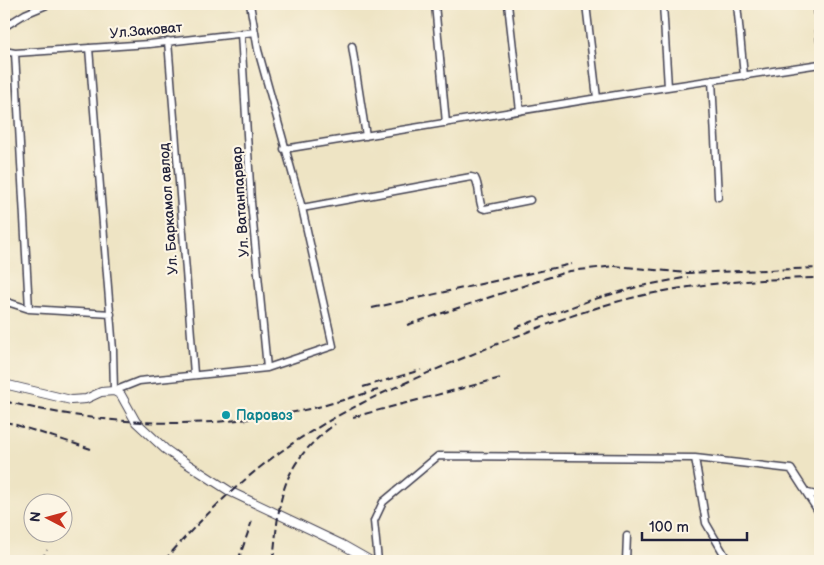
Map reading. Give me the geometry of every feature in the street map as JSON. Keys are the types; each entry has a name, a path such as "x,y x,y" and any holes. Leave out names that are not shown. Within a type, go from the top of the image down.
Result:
{"street":[{"path":"4,27 25,14 49,4"},
{"path":"4,384 71,400 86,399 101,392 114,391 139,381 267,368 333,346 302,208 284,148 255,32 250,4"},
{"path":"435,4 446,123"},
{"path":"508,4 520,111"},
{"path":"586,4 597,98"},
{"path":"663,4 668,87"},
{"path":"737,4 744,76"},
{"path":"817,4 820,41"},
{"name":"Ул.Заковат","path":"4,51 15,53 88,48 255,32"},
{"name":"Ул. Ватанпарвар","path":"241,33 251,202 267,368"},
{"name":"Ул. Баркамол авлод","path":"168,41 194,374"},
{"path":"352,46 366,136"},
{"path":"88,48 111,314 114,391"},
{"path":"15,53 29,308"},
{"path":"284,148 820,64"},
{"path":"712,80 718,197"},
{"path":"302,208 470,177 475,178 477,182 482,208 530,200"},
{"path":"4,301 29,308 111,314"},
{"path":"114,391 121,396 136,422 172,454 231,492 341,544 372,561"},
{"path":"378,561 374,521 382,502 438,456 695,458 790,469 808,493 820,514"},
{"path":"695,458 706,523 728,561"},
{"path":"808,493 820,496"},
{"path":"626,561 627,536"}],"railway":[{"path":"372,308 572,264"},
{"path":"407,325 570,271 615,266 687,273 820,268"},
{"path":"515,328 588,301 641,286 688,277"},
{"path":"164,561 235,488 275,456 334,418 421,376 489,347 573,315 618,301 704,285 820,278"},
{"path":"363,387 421,370"},
{"path":"353,417 501,378"},
{"path":"4,401 79,416 156,423 194,423 233,421 271,416 318,407 378,390"},
{"path":"4,421 91,449"},
{"path":"273,561 281,501 286,484 303,454 335,424"},
{"path":"238,561 252,521"},
{"path":"41,561 47,550"}],"place":[{"name":"Паровоз","path":"226,415"}]}
